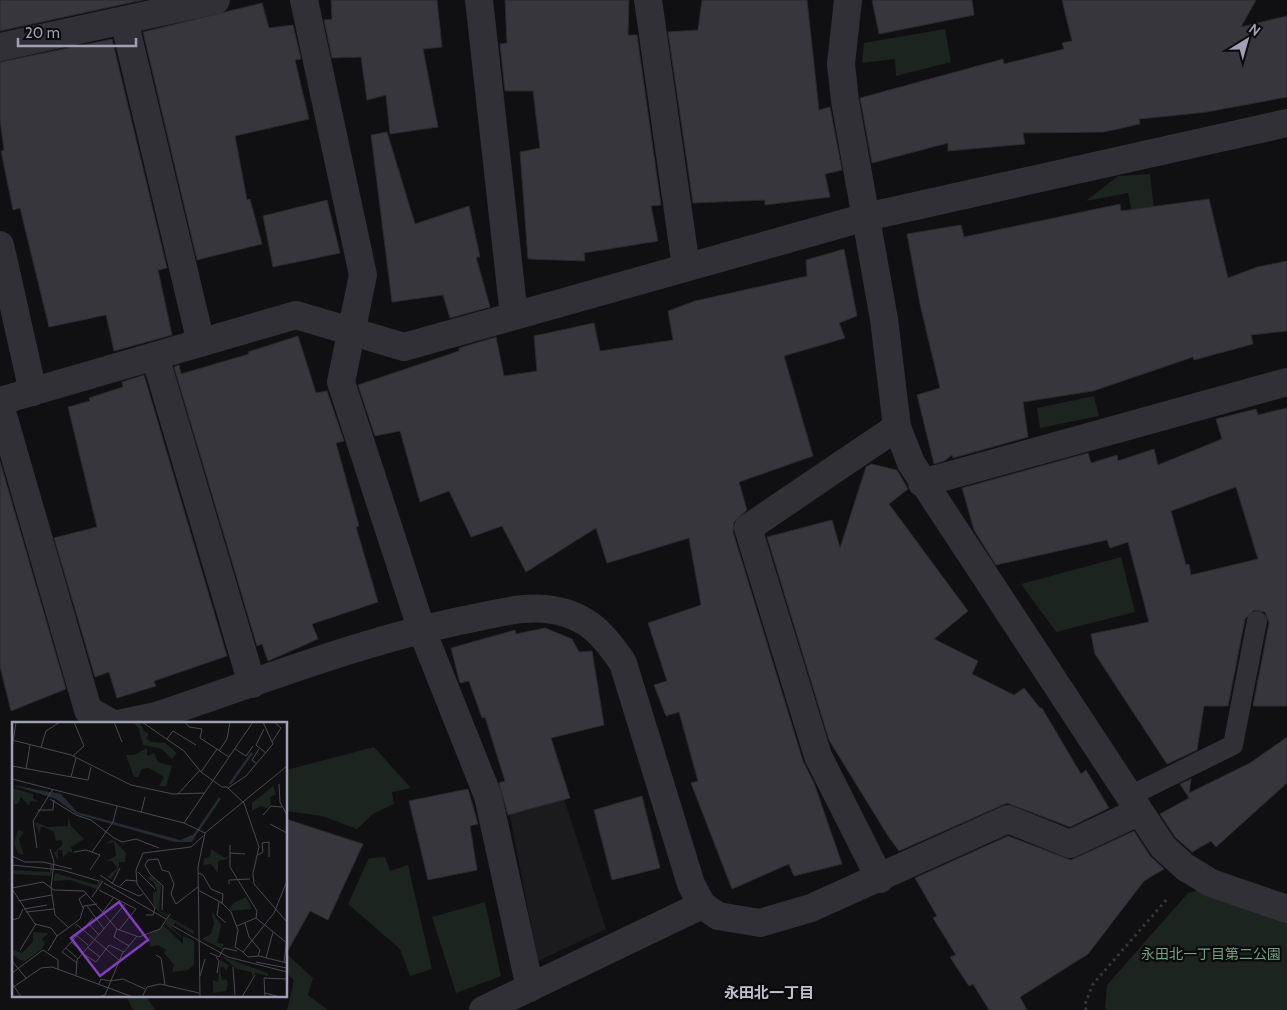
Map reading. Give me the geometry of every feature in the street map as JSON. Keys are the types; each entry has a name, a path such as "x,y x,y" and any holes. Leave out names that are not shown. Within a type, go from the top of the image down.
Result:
{"street":[{"path":"0,47 216,0"},
{"path":"304,0 362,275 341,382 421,628 488,796 530,988"},
{"path":"479,0 514,316"},
{"path":"648,0 686,267"},
{"path":"848,0 840,64 845,102 884,319 897,427 911,463 922,483 1133,805 1163,847 1192,871 1211,883 1287,909"},
{"path":"124,20 201,343"},
{"path":"0,401 296,315 352,330 404,347 866,216 1287,123"},
{"path":"0,245 34,392"},
{"path":"156,356 252,684"},
{"path":"922,483 1287,382"},
{"path":"0,405 88,710 110,722"},
{"path":"880,879 818,756 748,528 897,427"},
{"path":"128,722 156,716 421,628 509,611 552,610 582,619 605,636 623,663 691,884 702,905 718,916 760,923 811,908 880,879 1008,819 1070,844 1133,805"},
{"path":"483,1010 702,905"}],"lane":[{"path":"1133,805 1233,745 1258,620"}],"path":[{"path":"1086,1010 1085,1004 1093,984 1192,871"}],"shaded area":[{"path":"560,786 606,929 538,961 506,796"}],"green space":[{"path":"945,29 951,62 896,76 895,59 862,63 864,43"},
{"path":"1150,174 1160,261 1143,268 1128,193 1086,201 1118,176"},
{"path":"1094,396 1099,416 1040,428 1037,408"},
{"path":"1121,557 1135,612 1056,632 1021,584"},
{"path":"374,747 411,788 392,792 394,804 373,814 357,829 322,816 288,811 288,769"},
{"path":"385,857 390,871 408,865 432,969 410,976 400,949 348,904 369,858"},
{"name":"永田北一丁目第二公園","path":"1200,890 1287,923 1287,1010 1107,1010 1105,1008 1107,985 1188,893"},
{"path":"485,902 501,976 456,993 432,917"},
{"path":"288,955 313,978 308,995 328,1010 287,1010 294,980 288,975"},
{"path":"127,998 147,998 155,1010 133,1010"}],"building":[{"path":"0,0 143,0 0,31"},
{"path":"331,0 437,0 442,47 423,49 438,127 390,134 386,95 367,100 361,57 332,58 324,20 332,19"},
{"path":"505,0 629,0 628,35 637,35 661,205 651,206 658,241 584,253 585,261 528,259 520,152 540,148 533,91 505,91 500,44 507,43"},
{"path":"702,0 807,0 819,110 830,107 842,170 825,174 830,197 765,205 765,200 693,203 668,32 698,30"},
{"path":"872,0 972,0 974,15 879,34"},
{"path":"1062,0 1256,0 1241,27 1287,16 1287,97 1207,112 1139,119 1140,124 1104,132 1023,133 1025,144 948,151 948,143 872,163 860,98 1003,59 1004,64 1064,49 1062,43 1072,41"},
{"path":"262,3 269,28 293,25 301,59 295,60 309,119 235,136 247,200 250,199 262,244 197,260 143,32"},
{"path":"112,39 167,268 158,270 172,335 114,351 106,315 49,327 20,208 13,210 1,151 4,150 0,120 0,62"},
{"path":"387,132 415,224 469,206 480,257 476,257 490,307 450,318 443,295 392,302 371,135"},
{"path":"1209,199 1228,278 1257,267 1287,261 1287,331 1251,335 1253,344 1194,360 1193,357 1093,391 1023,402 1028,437 953,458 952,455 944,461 934,464 917,395 940,388 920,304 907,234 961,225 964,237 1120,204 1121,211"},
{"path":"327,200 340,253 273,267 263,216"},
{"path":"844,249 857,316 839,323 845,338 784,356 813,456 739,482 747,510 734,522 733,532 803,761 814,783 842,864 794,876 789,864 732,889 691,783 698,781 679,712 666,716 654,685 667,681 648,623 701,605 689,538 607,563 596,528 526,572 502,526 471,537 449,491 420,502 400,431 375,436 358,385 459,351 459,348 496,337 504,376 537,371 534,336 594,323 600,351 673,340 668,311 695,301 807,276 806,260"},
{"path":"298,336 316,393 327,391 344,441 336,443 359,526 356,527 378,602 312,624 318,639 268,661 262,644 257,646 174,367 179,365 181,374 249,354 248,352"},
{"path":"144,375 227,656 154,681 156,686 117,698 109,672 95,677 54,538 97,527 68,407 90,401 89,398 123,387 122,382"},
{"path":"1287,408 1287,706 1253,706 1269,623 1265,612 1254,610 1245,619 1228,706 1204,706 1197,750 1167,764 1095,654 1091,634 1149,622 1128,542 1110,548 1107,540 996,565 974,530 962,488 1088,453 1091,463 1117,455 1118,461 1154,449 1158,465 1222,439 1216,419 1256,409 1258,415","holes":["1236,487 1258,559 1191,575 1189,564 1186,565 1171,511"]},
{"path":"0,461 66,689 11,711 0,667"},
{"path":"871,464 897,470 908,489 889,504 968,611 934,639 978,661 972,674 1014,695 1024,688 1042,708 1081,774 1086,770 1109,808 1070,827 1007,803 899,851 888,836 829,740 767,537 832,520 840,548 866,467"},
{"path":"545,628 572,639 579,652 592,651 604,725 551,738 570,798 508,815 499,783 505,781 485,717 482,718 469,681 460,683 451,648 515,630 516,634"},
{"path":"1287,737 1287,783 1216,847 1211,841 1192,852 1175,837 1160,814 1189,798 1180,784 1191,779 1189,793 1250,763"},
{"path":"468,789 478,824 470,826 477,870 428,880 409,801"},
{"path":"642,796 660,868 612,880 594,810"},
{"path":"288,820 363,844 328,920 310,911 288,950"},
{"path":"1134,831 1150,856 1164,869 1144,881 1088,954 1020,997 1027,1010 989,1010 973,984 969,986 950,957 956,955 933,918 937,916 915,878 1008,836 1071,860"}],"district":[{"name":"永田北一丁目","path":"769,993"}]}
